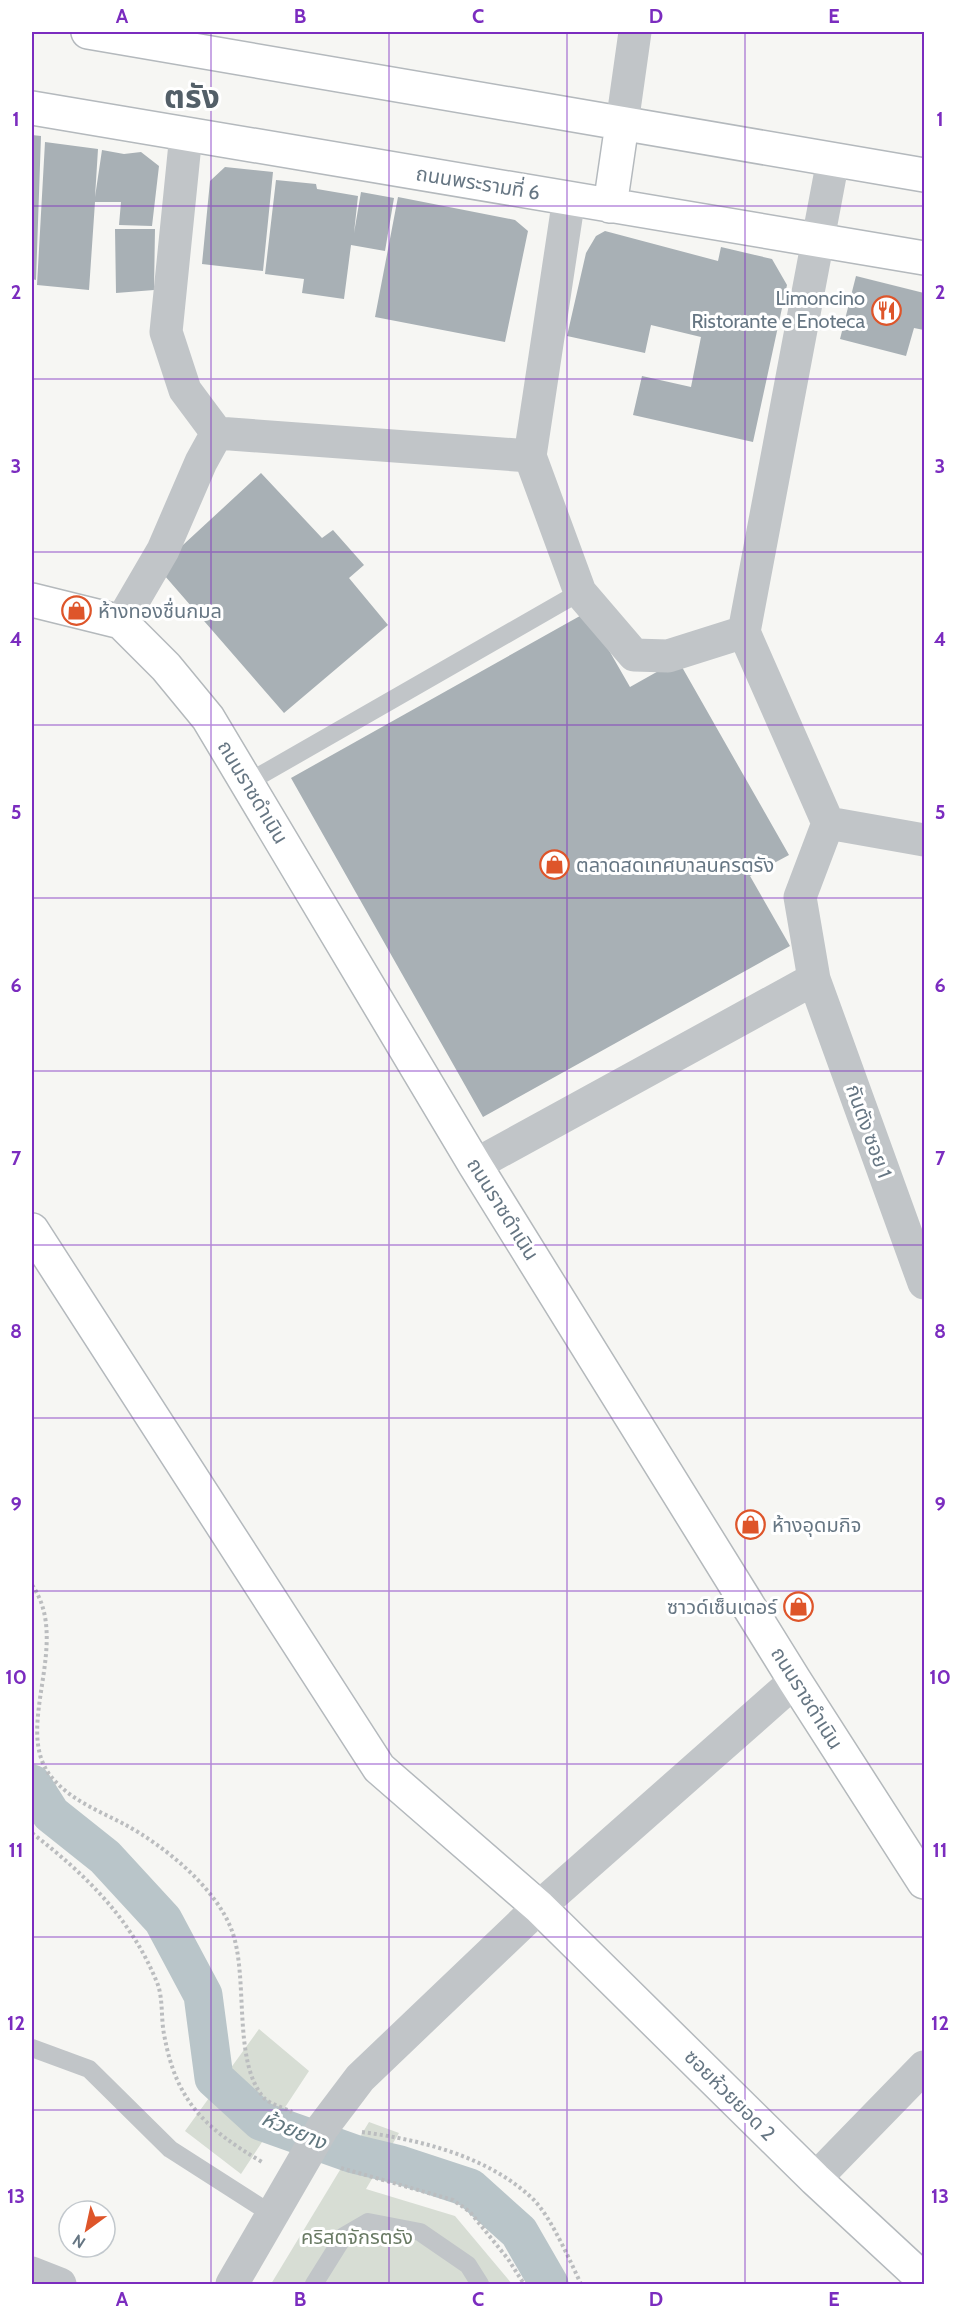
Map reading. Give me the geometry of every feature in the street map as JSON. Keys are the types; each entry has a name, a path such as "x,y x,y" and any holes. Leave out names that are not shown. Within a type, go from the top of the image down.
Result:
{"street":[{"path":"88,32 924,175"},
{"path":"610,206 635,32"},
{"name":"ถนนพระรามที่ 6","path":"32,108 924,258"},
{"path":"186,134 166,332 185,390 217,433 530,456"},
{"path":"833,160 744,632 828,823 924,840"},
{"path":"569,198 530,456 580,592 634,655 668,656 744,632"},
{"path":"32,600 121,622 163,550 201,462 217,433"},
{"name":"ถนนราชดำเนิน","path":"121,622 166,667 208,718 475,1165 795,1682 924,1882"},
{"name":"กันตัง ซอย 1","path":"828,823 800,897 814,979 924,1283"},
{"path":"475,1165 814,979"},
{"name":"ซอยห้วยยอด 2","path":"32,1230 379,1768 539,1907 815,2179 924,2280"},
{"path":"232,2284 323,2127 360,2078 539,1907 795,1682"},
{"path":"815,2179 924,2067"},
{"path":"32,2273 60,2284"}],"lane":[{"path":"247,783 580,592"},
{"path":"32,2048 89,2069 170,2149 273,2214"},
{"path":"314,2284 344,2236 368,2222 420,2232 468,2265 480,2284"}],"path":[{"path":"32,1586 42,1599 48,1650 37,1742 49,1773 78,1801 126,1826 174,1857 207,1891 232,1930 240,1979 248,2070 265,2099 323,2127 381,2135 469,2158 507,2178 536,2202 567,2253 581,2284"},
{"path":"32,1833 88,1879 139,1944 159,1988 164,2035 177,2083 200,2118 236,2147 293,2181"}],"green space":[{"path":"259,2029 309,2071 241,2174 185,2131"},
{"name":"คริสตจักรตรัง","path":"369,2122 399,2133 366,2189 455,2216 512,2284 271,2284"}],"building":[{"path":"32,135 41,136 36,280 32,279"},
{"path":"45,142 98,149 95,197 102,150 124,154 141,152 159,166 152,226 119,225 121,202 95,202 89,290 37,285"},
{"path":"225,167 273,172 263,271 202,264 210,181"},
{"path":"276,180 316,184 317,189 358,196 354,233 361,192 394,198 385,251 351,245 344,299 302,293 304,279 265,274"},
{"path":"398,197 515,220 528,231 505,342 375,317"},
{"path":"115,229 155,229 154,290 116,293"},
{"path":"605,231 718,261 721,247 772,259 787,285 753,442 633,415 642,376 691,387 701,337 651,325 645,353 567,336 586,253 596,236"},
{"name":"Limoncino Ristorante e Enoteca","path":"856,276 924,293 924,330 914,328 906,356 840,339"},
{"path":"261,473 322,538 333,530 364,565 349,578 388,625 284,713 158,568"},
{"name":"ตลาดสดเทศบาลนครตรัง","path":"587,612 630,687 678,660 789,855 750,876 790,946 483,1117 291,778"}],"waterway":[{"name":"ห้วยยาง","path":"32,1784 51,1814 105,1857 163,1920 203,1995 214,2078 261,2121 354,2154 400,2165 470,2188 519,2232 549,2284"}],"place":[{"name":"Limoncino Ristorante e Enoteca","path":"886,310"},
{"name":"ห้างทองชื่นกมล","path":"77,611"},
{"name":"ตลาดสดเทศบาลนครตรัง","path":"555,865"},
{"name":"ห้างอุดมกิจ","path":"751,1525"},
{"name":"ซาวด์เซ็นเตอร์","path":"798,1607"}],"district":[{"name":"ตรัง","path":"192,96"}]}
